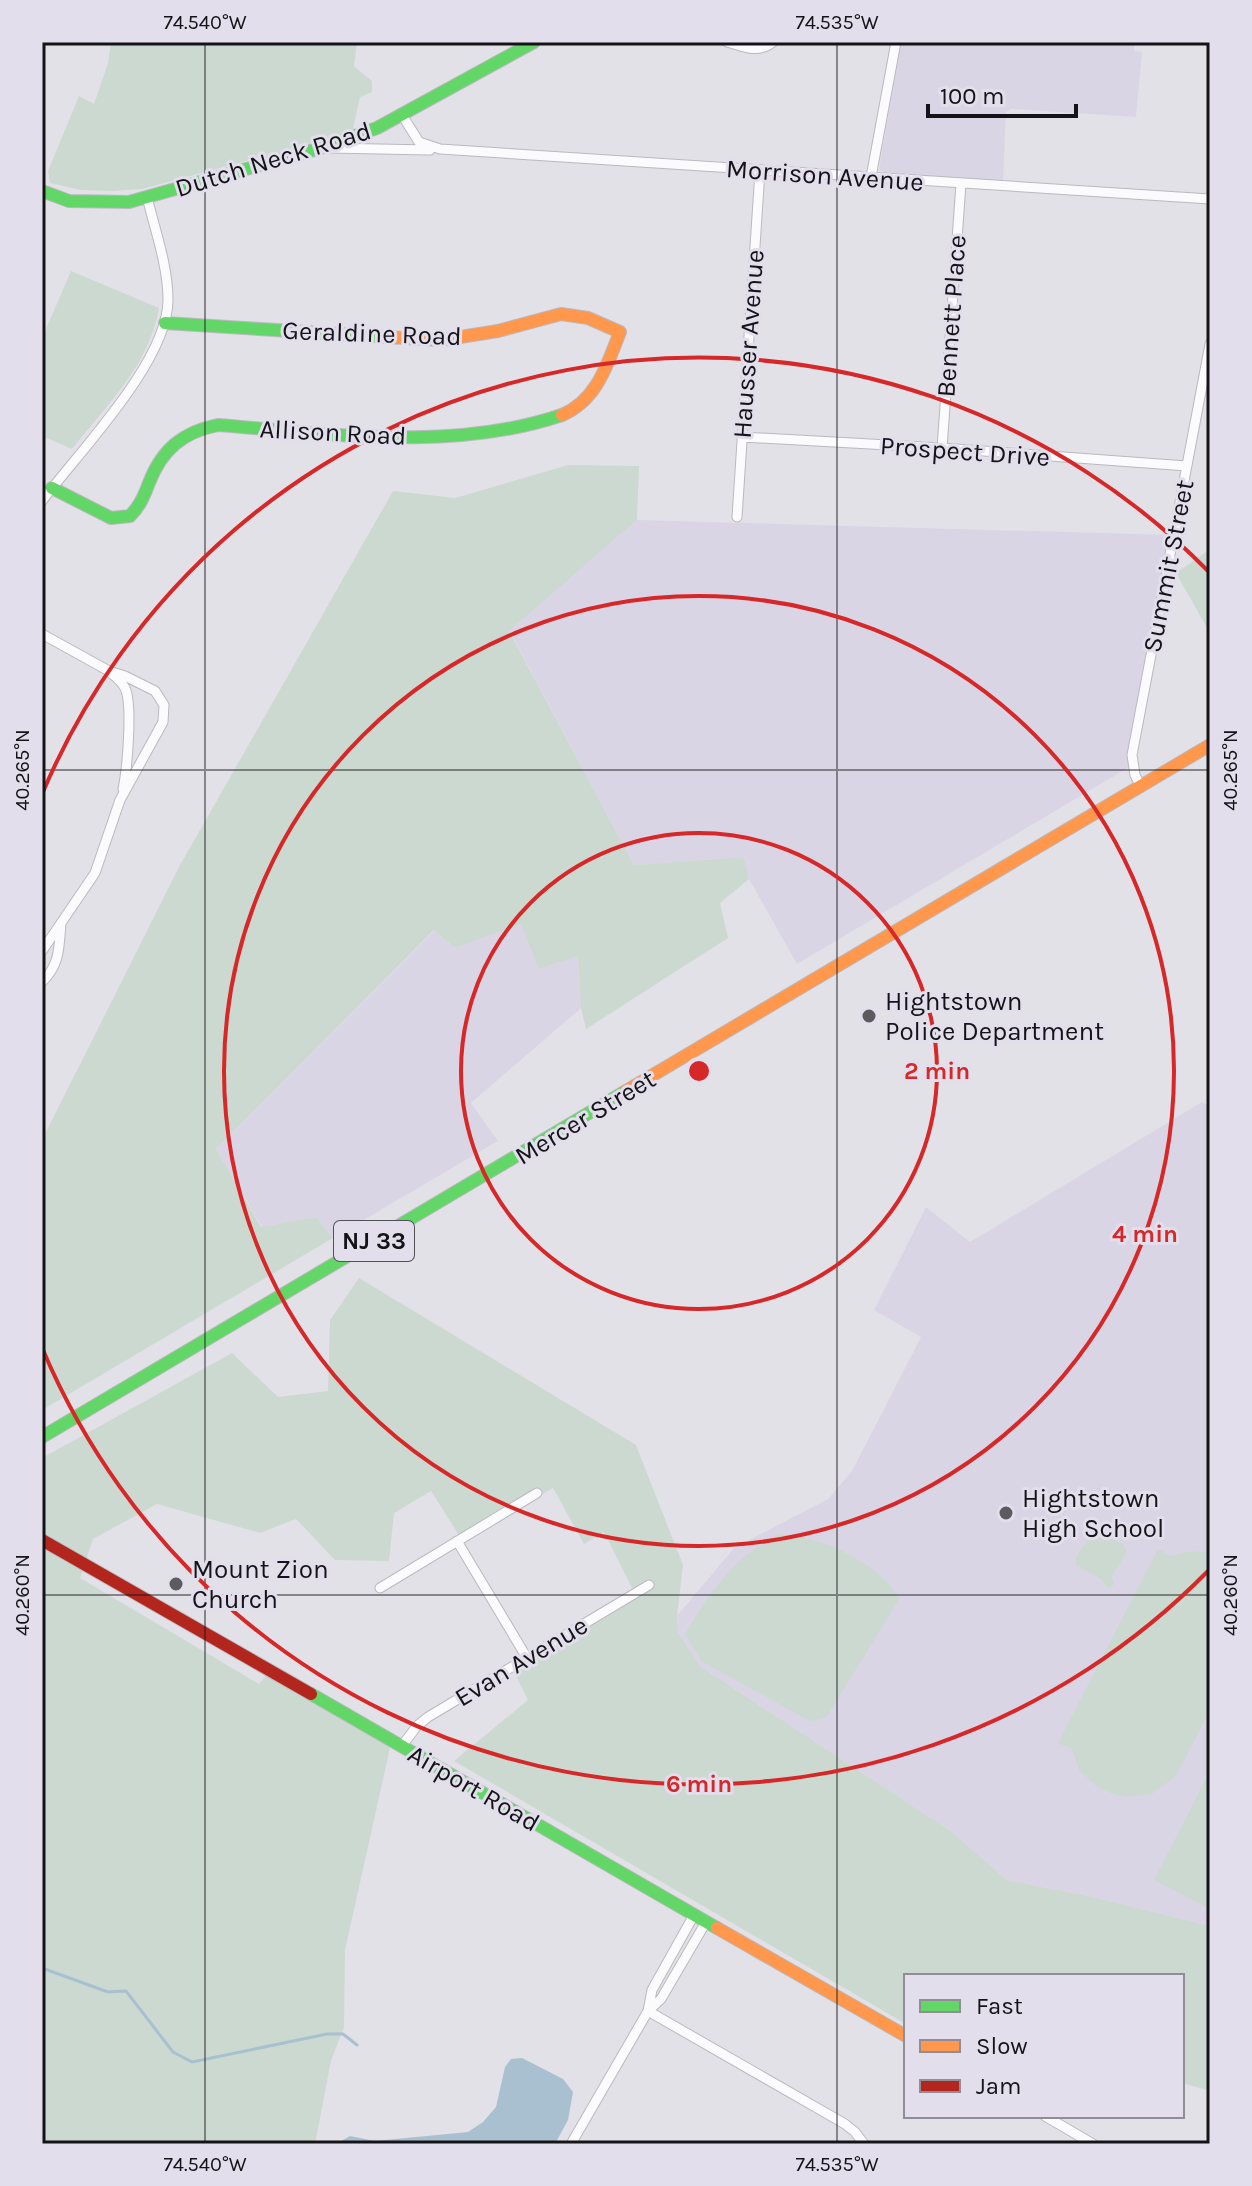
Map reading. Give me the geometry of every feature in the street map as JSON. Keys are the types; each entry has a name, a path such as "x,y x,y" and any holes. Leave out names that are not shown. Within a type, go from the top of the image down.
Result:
{"street":[{"name":"Dutch Neck Road","path":"42,191 69,201 112,203 147,197 349,140 402,115 534,42"},
{"path":"727,42 754,49 761,49 773,42"},
{"path":"871,177 896,42"},
{"path":"402,115 419,142 440,149"},
{"name":"Morrison Avenue","path":"321,148 440,149 1210,199"},
{"name":"Hausser Avenue","path":"737,517 760,171"},
{"name":"Bennett Place","path":"942,448 961,184"},
{"path":"42,501 149,362 165,323 167,283 147,197"},
{"name":"Geraldine Road","path":"165,323 441,340 485,334 548,316 573,314 620,332"},
{"name":"Allison Road","path":"52,488 111,518 130,516 142,502 161,455 179,438 203,427 218,425 420,437 477,434 537,422 569,412 588,399 620,332"},
{"name":"Summit Street","path":"1141,787 1135,775 1132,755 1210,344"},
{"name":"Prospect Drive","path":"742,437 1187,466"},
{"path":"42,634 109,671 155,691 164,705 163,722 120,800"},
{"path":"42,951 95,873 120,800 127,760 127,695 119,680 109,671"},
{"name":"Mercer Street","path":"42,1437 1210,745"},
{"path":"42,982 55,966 60,952 61,923"},
{"path":"380,1588 537,1493"},
{"name":"Airport Road","path":"42,1540 904,2035"},
{"path":"457,1541 527,1658"},
{"name":"Evan Avenue","path":"401,1747 428,1717 649,1585"},
{"path":"648,2011 652,1990 694,1915"},
{"path":"571,2144 648,2011 661,1999 706,1922"},
{"path":"648,2011 845,2124 864,2144"},
{"path":"1048,2118 1093,2144"}],"shaded area":[{"path":"111,42 357,42 354,66 372,81 372,92 360,97 353,129 320,141 142,189 81,190 50,183 48,171 79,96 94,104 108,63"},
{"path":"901,42 1134,42 1134,51 1142,52 1136,117 1011,109 1006,112 1003,182 883,173 879,169"},
{"path":"71,271 159,308 154,328 136,366 72,449 42,436 42,338"},
{"path":"568,465 639,466 637,520 509,631 634,865 744,857 749,879 720,903 728,938 586,1029 581,1008 578,956 539,969 521,924 455,948 434,930 216,1149 261,1227 316,1217 333,1238 42,1410 42,1140 179,867 393,491 455,498"},
{"path":"637,520 1174,535 1131,766 797,964 749,879 744,857 634,865 509,630"},
{"path":"1210,549 1210,633 1176,573"},
{"path":"521,924 578,956 581,1008 471,1103 498,1141 333,1238 316,1217 262,1227 216,1149 435,930 455,948"},
{"name":"Hightstown High School","path":"1202,1102 1210,1106 1210,1926 1093,1897 1007,1880 952,1832 700,1666 678,1632 677,1616 734,1548 828,1499 852,1471 921,1337 874,1310 926,1207 970,1242"},
{"path":"359,1278 636,1445 683,1565 678,1632 700,1666 952,1832 1007,1880 1093,1897 1210,1926 1210,2091 1184,2084 1184,1974 904,1974 904,2023 454,1761 528,1700 512,1668 635,1594 604,1532 584,1544 553,1488 462,1540 431,1491 394,1513 389,1561 335,1560 296,1519 260,1533 157,1504 93,1539 80,1578 259,1684 268,1673 392,1739 345,1950 344,2027 331,2061 315,2144 42,2144 42,1458 232,1353 278,1397 328,1391 330,1320"},
{"path":"779,1534 813,1540 847,1553 877,1573 900,1598 826,1718 810,1721 701,1661 685,1634 724,1576 749,1552"},
{"path":"1106,1536 1123,1544 1127,1552 1112,1576 1112,1587 1107,1588 1102,1580 1076,1565 1076,1556 1087,1541"},
{"path":"1158,1549 1171,1556 1192,1551 1210,1553 1210,1710 1176,1776 1152,1794 1128,1797 1097,1787 1079,1770 1072,1749 1058,1743"},
{"path":"1210,1771 1210,1909 1154,1880"}],"water":[{"path":"522,2058 563,2079 573,2092 568,2120 555,2144 340,2144 350,2136 375,2141 468,2132 483,2122 496,2107 505,2067 511,2059"}],"waterway":[{"path":"42,1968 108,1992 126,1991 173,2052 192,2062 327,2034 343,2034 357,2045"}],"traffic: fast":[{"path":"42,191 69,201 129,202 321,148 377,128 534,42"},
{"path":"165,323 386,337"},
{"path":"52,488 111,518 130,516 167,452 184,437 218,425 347,436 435,437 520,426 562,415"},
{"path":"42,1437 626,1091"},
{"path":"311,1694 717,1928"}],"traffic: slow":[{"path":"386,337 441,340 498,331 561,314 588,318 620,332 592,391 562,415"},
{"path":"626,1091 1210,745"},
{"path":"717,1928 904,2035"}],"traffic: jam":[{"path":"42,1540 311,1694"}],"place":[{"name":"Hightstown Police Department","path":"869,1016"},
{"name":"Hightstown High School","path":"1006,1513"},
{"name":"Mount Zion Church","path":"176,1584"}]}
